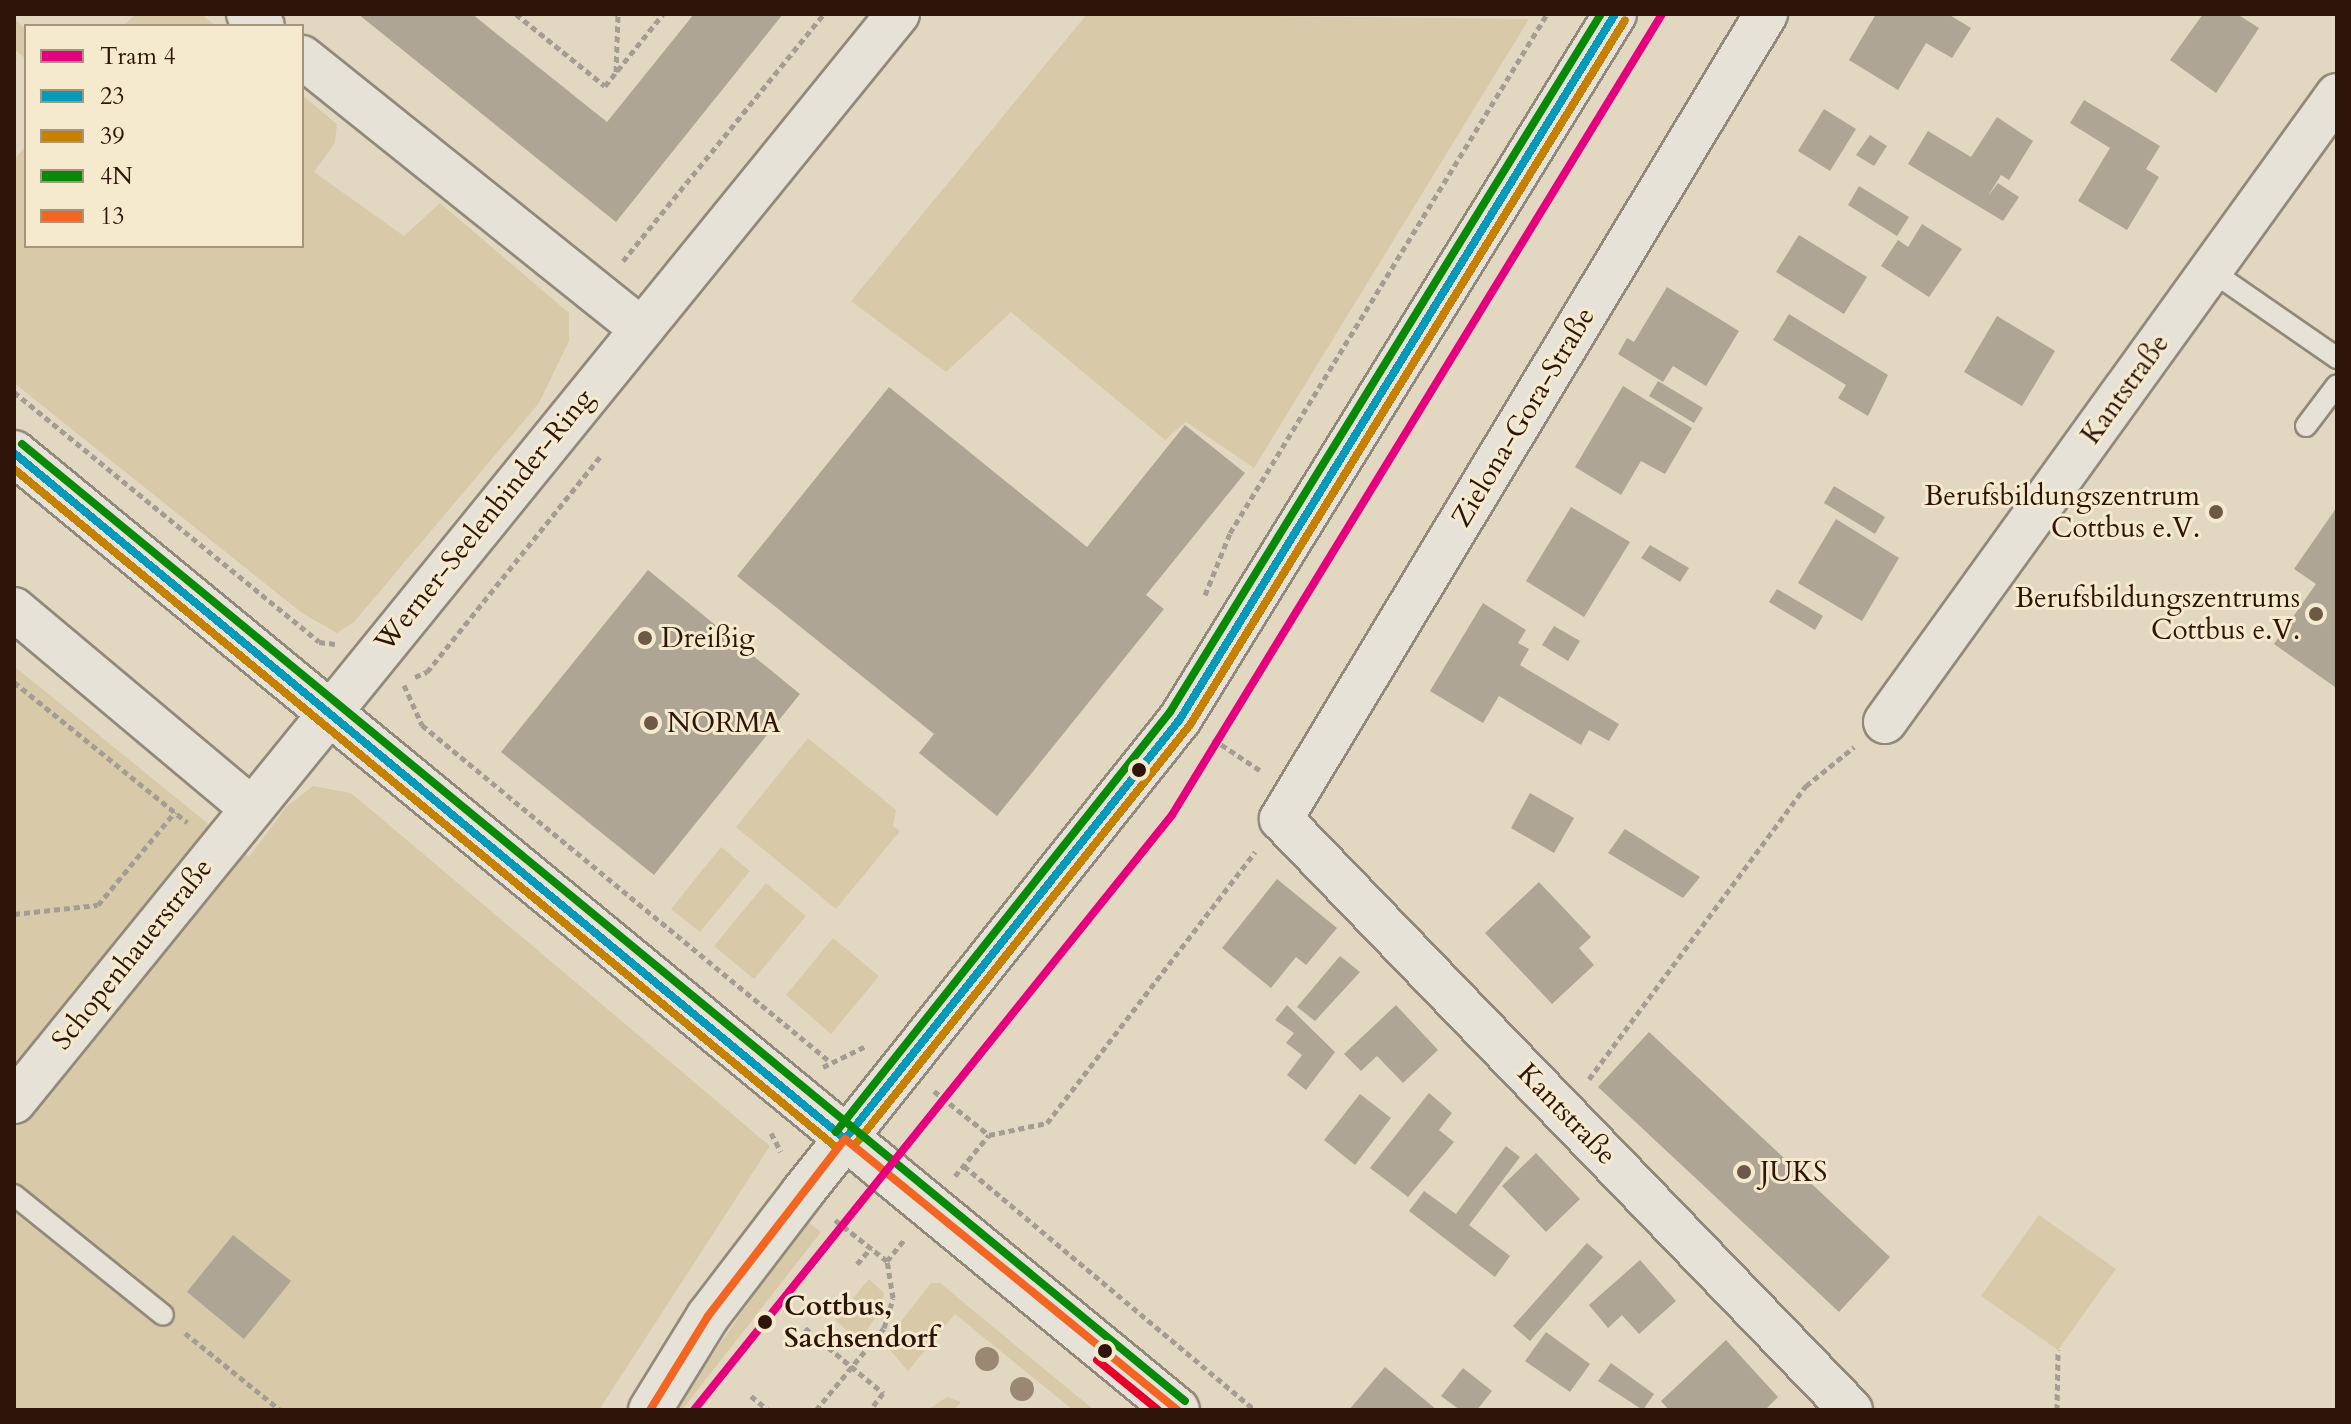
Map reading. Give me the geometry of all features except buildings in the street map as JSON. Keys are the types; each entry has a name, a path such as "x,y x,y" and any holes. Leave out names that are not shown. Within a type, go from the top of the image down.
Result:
{"street":[{"name":"Werner-Seelenbinder-Ring","path":"328,711 898,14"},
{"path":"650,1410 708,1316 1180,719 1615,14"},
{"name":"Zielona-Gora-Straße","path":"1281,819 1766,14"},
{"path":"304,59 641,329"},
{"name":"Kantstraße","path":"1885,722 2337,95"},
{"path":"14,453 1177,1410"},
{"path":"14,609 250,807"},
{"name":"Schopenhauerstraße","path":"14,1102 328,711"},
{"name":"Kantstraße","path":"1281,819 1851,1410"}],"lane":[{"path":"2210,270 2337,358"},
{"path":"2306,426 2337,385"},
{"path":"14,1195 163,1315"}],"path":[{"path":"516,14 605,86 663,14"},
{"path":"616,72 618,14"},
{"path":"1202,602 1230,533 1547,14"},
{"path":"14,392 319,642 347,645"},
{"path":"403,682 427,672 600,457"},
{"path":"406,670 403,682 422,725 828,1060 874,1044"},
{"path":"14,682 217,847"},
{"path":"1565,1112 1806,786 1885,722"},
{"path":"14,914 98,905 175,812"},
{"path":"930,1207 989,1135 1047,1123 1281,819"},
{"path":"757,1121 782,1152 776,1160"},
{"path":"964,1166 1255,1410"},
{"path":"857,1264 871,1248"},
{"path":"816,1410 884,1328 893,1298 887,1261"},
{"path":"163,1315 280,1410"},
{"path":"805,1328 883,1393 870,1410"},
{"path":"2057,1410 2058,1350"},
{"path":"751,1396 768,1410"}],"shaded area":[{"path":"136,14 201,14 214,24 125,24"},
{"path":"1087,14 1529,19 1254,468 1186,422 1165,440 1011,312 946,372 851,301"},
{"path":"14,19 24,27 24,57 14,49"},
{"path":"304,97 337,124 335,143 314,172 404,236 440,203 569,313 569,341 539,403 354,622 337,633 302,613 14,383 14,160 24,148 24,248 304,248"},
{"path":"14,666 249,857 286,807 313,786 351,793 770,1146 599,1410 14,1410"},
{"path":"808,738 896,810 893,826 900,831 836,909 736,827"},
{"path":"721,847 750,871 700,932 671,909"},
{"path":"766,883 806,916 754,979 714,946"},
{"path":"833,938 879,976 831,1034 786,995"},
{"path":"2039,1215 2116,1269 2058,1350 1981,1296"},
{"path":"806,1220 821,1232 682,1410 674,1410"},
{"path":"869,1279 884,1293 881,1310 859,1341 835,1320"},
{"path":"931,1283 940,1283 1094,1410 1073,1410 955,1314 908,1371 884,1343"},
{"path":"947,1397 961,1402 954,1410 927,1410"}],"tram line":[{"name":"4","path":"694,1410 1172,815 1662,14"}],"transit line":[{"name":"4N","path":"836,1132 1170,712 1601,14"},
{"name":"23","path":"845,1139 1180,719 1615,14"},
{"name":"39","path":"854,1146 1190,725 1625,20"},
{"name":"4N","path":"22,444 1185,1401"},
{"name":"23","path":"14,453 845,1139"},
{"name":"39","path":"14,469 837,1148"},
{"name":"13","path":"650,1410 708,1316 845,1139 1177,1410"},
{"path":"1097,1360 1158,1410"}],"place":[{"name":"Berufsbildungszentrum Cottbus e.V.","path":"2216,512"},
{"name":"Berufsbildungszentrums Cottbus e.V.","path":"2316,614"},
{"name":"Dreißig","path":"645,638"},
{"name":"NORMA","path":"651,723"},
{"name":"JUKS","path":"1744,1172"},
{"name":"Cottbus, Sachsendorf","path":"765,1322"}]}
